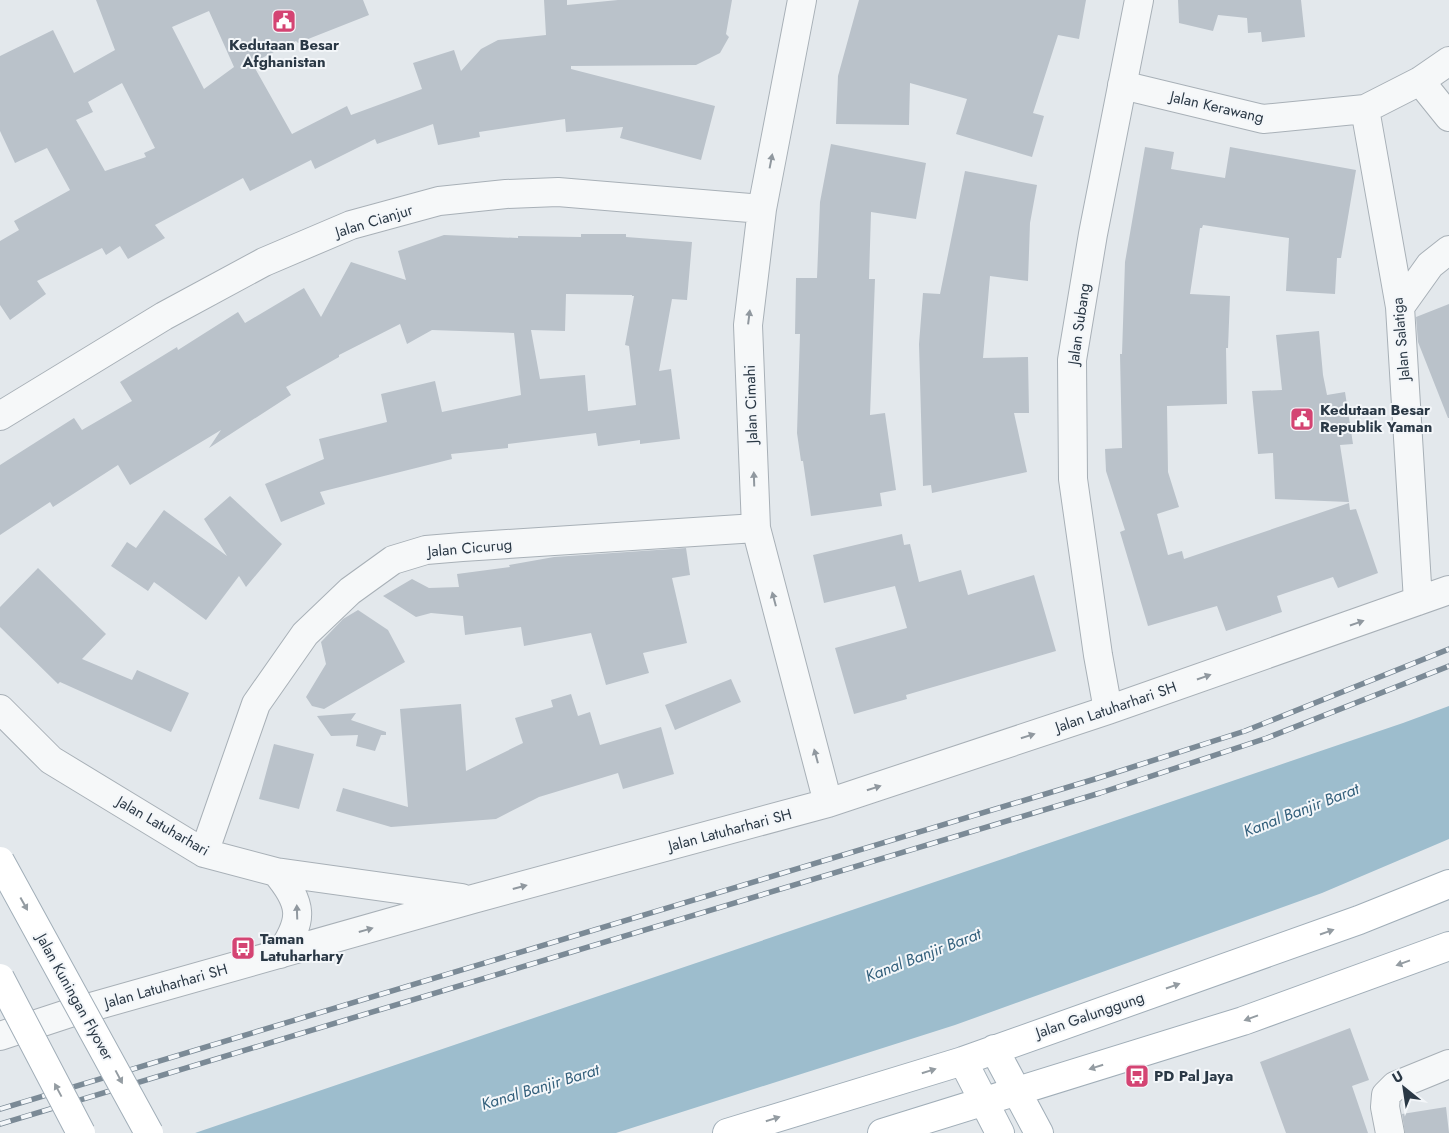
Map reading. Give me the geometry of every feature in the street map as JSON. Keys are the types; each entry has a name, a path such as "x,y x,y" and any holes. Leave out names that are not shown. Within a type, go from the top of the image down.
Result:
{"main road":[{"name":"Jalan Kuningan Flyover","path":"0,861 149,1133"},
{"name":"Jalan Galunggung","path":"727,1133 962,1061 1359,920 1449,884"},
{"path":"882,1133 1243,1021 1449,946"},
{"path":"0,978 80,1133"},
{"path":"994,1049 1039,1133"},
{"path":"962,1061 1000,1133"}],"street":[{"name":"Jalan Cimahi","path":"802,0 762,209 748,325 756,528 828,803"},
{"name":"Jalan Subang","path":"1108,710 1098,655 1073,479 1072,360 1093,234 1139,0"},
{"name":"Jalan Kerawang","path":"1122,84 1263,119 1365,109 1420,81 1449,61"},
{"path":"1420,81 1449,117"},
{"name":"Jalan Salatiga","path":"1365,109 1400,308 1418,601"},
{"name":"Jalan Cianjur","path":"0,416 164,316 264,262 351,225 439,202 506,194 558,192 762,209"},
{"path":"1400,308 1430,265 1449,250"},
{"name":"Jalan Cicurug","path":"204,853 256,704 305,634 350,591 393,560 426,550 756,528"},
{"name":"Jalan Latuharhari SH","path":"0,1036 70,1013 473,899 828,803 1108,710 1449,590"},
{"name":"Jalan Latuharhari","path":"0,709 51,760 204,853 276,872 473,899"},
{"path":"276,872 289,888 296,901 298,919 292,937 280,954"},
{"path":"1390,1133 1385,1107 1386,1095 1396,1086 1449,1064"}],"water":[{"name":"Kanal Banjir Barat","path":"1449,706 1449,839 1322,893 955,1025 616,1133 195,1133 1403,723"}],"building":[{"path":"96,0 363,0 369,15 298,43 296,41 252,63 292,134 347,106 351,115 422,89 413,63 454,50 461,71 481,49 498,40 546,35 544,0 567,0 567,5 618,0 732,0 726,34 729,37 720,53 696,65 571,66 571,69 715,106 701,160 620,138 623,127 566,132 565,119 479,132 480,137 438,145 433,124 377,144 375,139 315,169 311,160 250,191 243,178 155,225 165,238 128,259 120,246 106,255 102,248 37,281 46,294 10,320 0,305 0,241 19,230 14,221 70,190 47,148 15,163 0,131 0,56 53,30 74,73 115,50","holes":["209,11 234,67 204,89 172,27","122,83 155,148 144,153 146,157 105,171 76,120 93,112 88,102"]},
{"path":"859,0 1086,0 1079,39 1058,35 1033,113 1044,116 1032,157 956,134 967,99 910,83 909,125 836,124 838,76"},
{"path":"1178,0 1301,0 1305,37 1262,42 1261,32 1248,33 1247,18 1218,15 1213,31 1179,23"},
{"path":"831,144 926,163 916,219 871,212 869,279 875,279 870,415 885,413 896,490 880,493 882,506 811,516 797,433 800,334 795,334 796,278 817,278 820,202"},
{"path":"1145,147 1174,152 1171,169 1225,178 1230,147 1356,170 1341,258 1337,258 1335,294 1286,291 1289,238 1203,225 1200,228 1190,294 1230,296 1228,348 1226,348 1227,404 1167,406 1168,472 1179,507 1157,514 1168,555 1182,551 1184,559 1349,503 1350,510 1356,509 1378,573 1338,588 1333,577 1277,596 1282,612 1226,631 1217,606 1148,626 1120,532 1125,530 1106,471 1105,449 1122,448 1120,354 1122,354 1125,262"},
{"path":"965,171 1037,185 1030,223 1028,281 990,276 983,358 1028,357 1029,413 1014,413 1027,472 932,493 931,485 923,486 919,344 923,293 940,294"},
{"path":"581,234 626,234 626,237 692,242 687,300 672,299 659,371 671,369 680,439 640,444 640,440 598,446 596,433 508,444 508,448 451,454 452,459 320,492 325,504 281,522 265,484 324,459 319,439 387,422 381,394 435,381 442,412 521,395 514,333 432,330 407,344 400,324 339,355 339,357 286,387 291,395 209,448 221,430 130,485 118,465 53,507 50,502 0,535 0,465 74,418 82,430 132,401 120,382 177,347 178,350 238,312 245,323 304,288 321,317 351,262 406,280 398,251 444,235 518,238 518,236 581,237","holes":["566,294 634,296 625,345 629,346 636,405 588,411 585,375 540,379 531,330 565,331"]},
{"path":"1449,304 1448,418 1418,342 1416,317"},
{"path":"1319,331 1327,395 1345,392 1353,444 1340,445 1349,502 1275,499 1273,453 1258,454 1252,391 1282,390 1276,335"},
{"path":"230,496 282,544 246,587 239,576 206,620 154,582 148,591 111,566 127,542 136,548 164,510 227,556 204,519"},
{"path":"902,534 904,545 910,544 919,582 961,570 968,595 1034,575 1056,651 906,695 907,699 854,714 835,648 907,628 895,586 824,603 813,555"},
{"path":"686,548 690,575 672,578 687,643 643,653 649,673 606,685 591,633 524,646 521,627 465,635 463,616 431,613 416,617 383,596 412,579 429,588 459,587 457,574 510,567 509,565 554,557"},
{"path":"38,568 106,634 82,659 132,680 137,670 189,693 171,732 60,682 58,684 0,627 0,607"},
{"path":"358,610 388,630 405,662 324,709 312,706 306,697 326,664 321,642 343,619"},
{"path":"731,679 741,702 675,730 665,705"},
{"path":"571,694 578,716 590,712 600,745 661,727 674,774 623,789 618,773 539,797 496,819 391,827 336,811 343,788 408,807 400,709 461,704 466,771 523,743 515,718 553,707 551,700"},
{"path":"356,713 351,720 386,732 386,735 381,735 375,751 356,746 358,735 331,736 317,716"},
{"path":"274,744 314,754 299,809 259,799"},
{"path":"1350,1028 1369,1080 1352,1086 1368,1133 1286,1133 1260,1062"},
{"path":"1446,1107 1449,1133 1405,1133 1402,1114"}],"railway":[{"path":"0,1109 1095,779 1245,731 1449,649"},
{"path":"0,1124 1100,793 1267,738 1449,666"}],"place":[{"name":"Kedutaan Besar Afghanistan","path":"284,21"},
{"name":"Kedutaan Besar Republik Yaman","path":"1302,419"},
{"name":"Taman Latuharhary","path":"243,948"},
{"name":"PD Pal Jaya","path":"1137,1076"}]}
